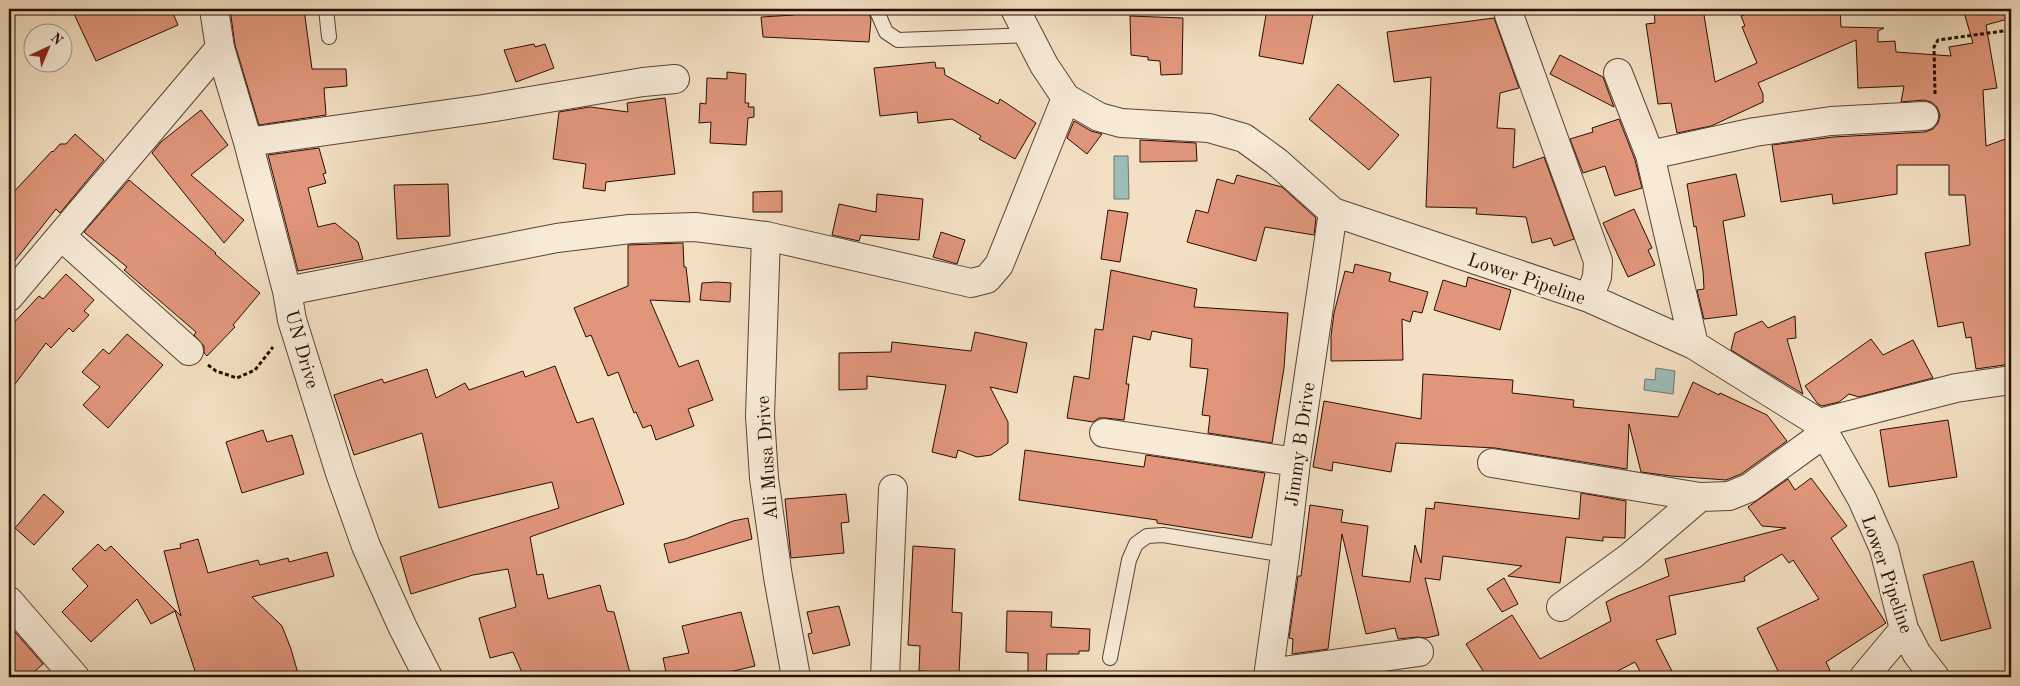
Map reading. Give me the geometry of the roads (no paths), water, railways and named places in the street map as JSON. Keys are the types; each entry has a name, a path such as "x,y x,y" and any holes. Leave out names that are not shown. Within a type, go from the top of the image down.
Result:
{"street":[{"name":"UN Drive","path":"214,9 220,48 248,142 287,291 292,320 340,473 366,546 403,628 428,677"},
{"name":"Lower Pipeline","path":"1015,9 1044,65 1066,98 1099,117 1122,123 1209,128 1244,138 1277,162 1333,212 1589,298 1694,346 1822,428 1862,500 1884,549 1904,629 1917,654 1935,677"},
{"path":"1509,15 1598,261 1597,277 1589,298"},
{"path":"9,296 220,48"},
{"path":"1618,73 1650,155 1694,346"},
{"path":"248,142 483,109 675,78"},
{"path":"287,291 557,238 630,228 695,227 766,236 971,283 987,279 999,265 1066,98"},
{"path":"1650,155 1764,130 1831,121 1924,116"},
{"name":"Jimmy B Drive","path":"1268,675 1296,462 1333,212"},
{"path":"61,236 189,352"},
{"name":"Ali Musa Drive","path":"766,236 760,416 767,498 778,576 796,677"},
{"path":"1492,464 1700,497 1729,496 1750,488 1822,428 1956,388 2011,380"},
{"path":"1104,433 1296,462"},
{"path":"885,677 893,489"},
{"path":"1561,607 1631,556 1700,497"},
{"path":"9,601 75,677"},
{"path":"1864,677 1904,629"},
{"path":"1268,675 1419,652"}],"lane":[{"path":"326,9 329,37"},
{"path":"876,9 886,32 898,40 1028,35"},
{"path":"1110,658 1129,560 1136,544 1147,536 1163,535 1285,555"}],"water":[{"path":"1114,156 1128,156 1129,199 1114,199"},
{"path":"1656,368 1675,371 1673,394 1644,390 1645,379 1655,380"}]}
